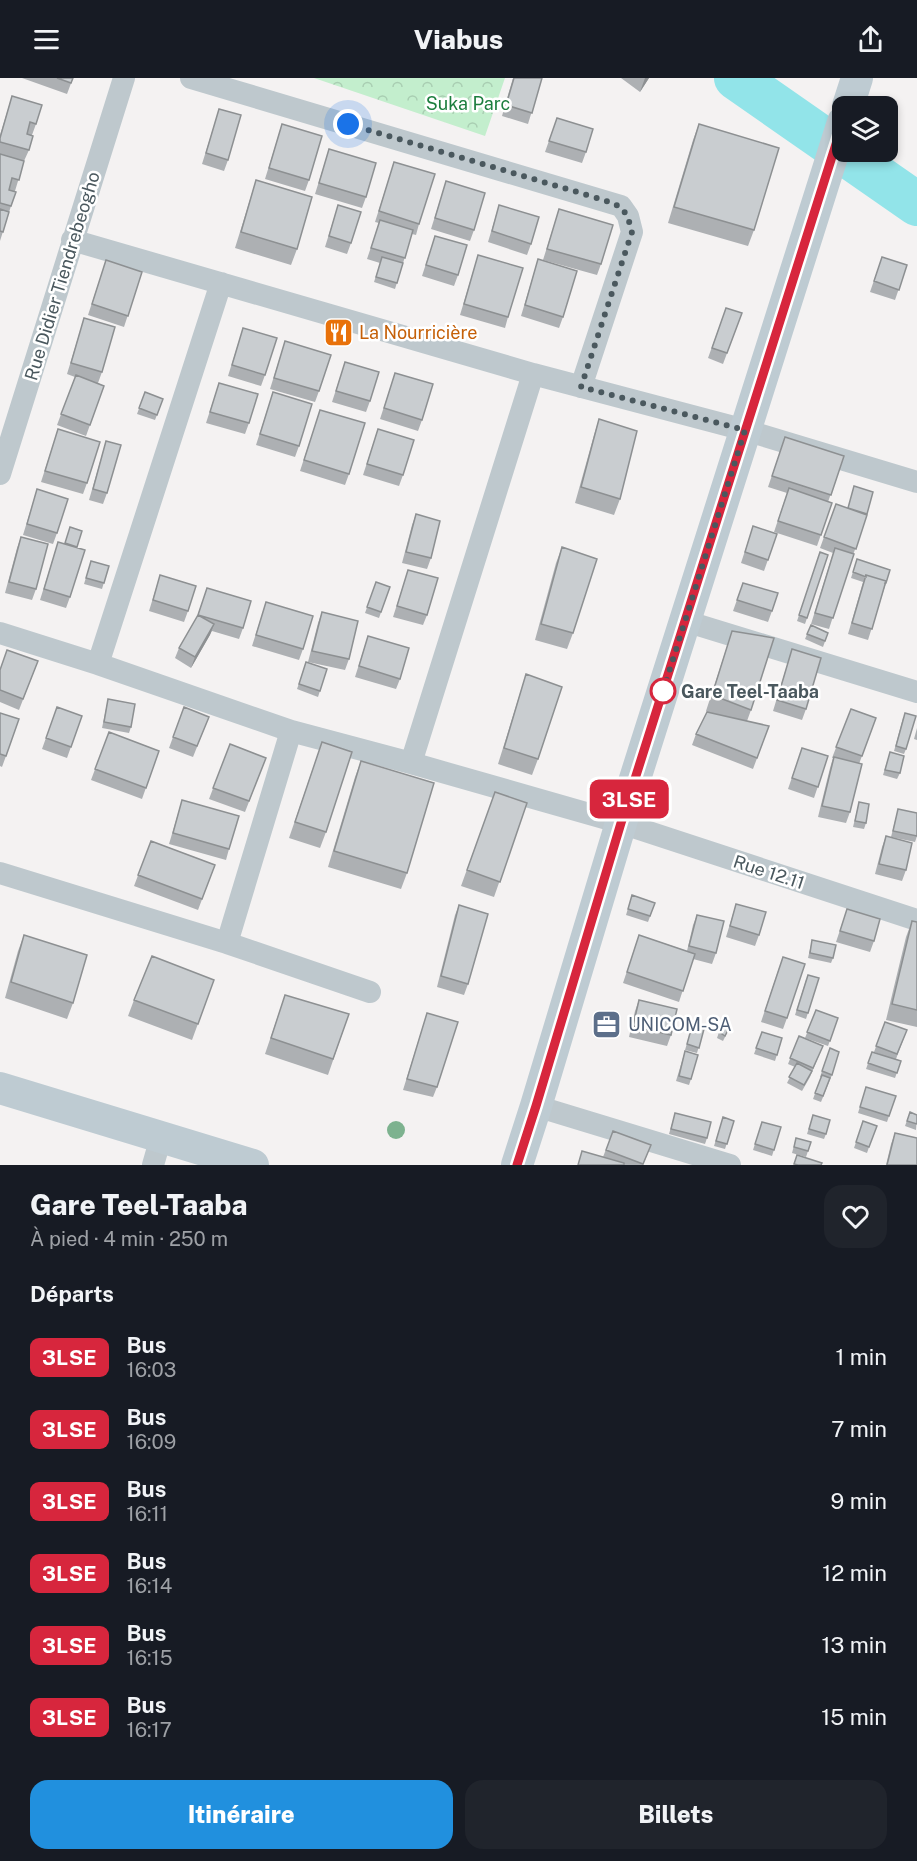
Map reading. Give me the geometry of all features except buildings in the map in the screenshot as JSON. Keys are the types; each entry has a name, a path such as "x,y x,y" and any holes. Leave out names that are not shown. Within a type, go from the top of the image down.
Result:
{"main road":[{"path":"851,96 857,78"},
{"path":"517,1165 621,823 832,156"},
{"path":"0,1088 157,1151 253,1165"}],"street":[{"name":"Rue Didier Tiendrebeogho","path":"0,474 7,425 72,240 124,78"},
{"path":"191,78 621,206 628,216 632,232 581,387"},
{"path":"72,240 533,374 745,430 917,482"},
{"path":"98,664 220,283"},
{"path":"411,763 533,374"},
{"path":"685,621 917,692"},
{"name":"Rue 12.11","path":"0,633 98,664 291,731 621,823 917,920"},
{"path":"227,944 291,731"},
{"path":"0,873 227,944 370,992"},
{"path":"536,1106 730,1165"}],"green space":[{"name":"Suka Parc","path":"314,78 505,78 485,136"}],"waterway":[{"path":"736,78 917,204"}],"bus line":[{"name":"3LSE","path":"517,1165 621,823 832,156"}],"place":[{"name":"La Nourricière","path":"338,332"},
{"name":"Gare Teel-Taaba","path":"663,691"},
{"name":"UNICOM-SA","path":"607,1024"}],"route":[{"path":"348,124 594,197 621,206 628,216 632,232 581,387 745,430 663,691"}]}
